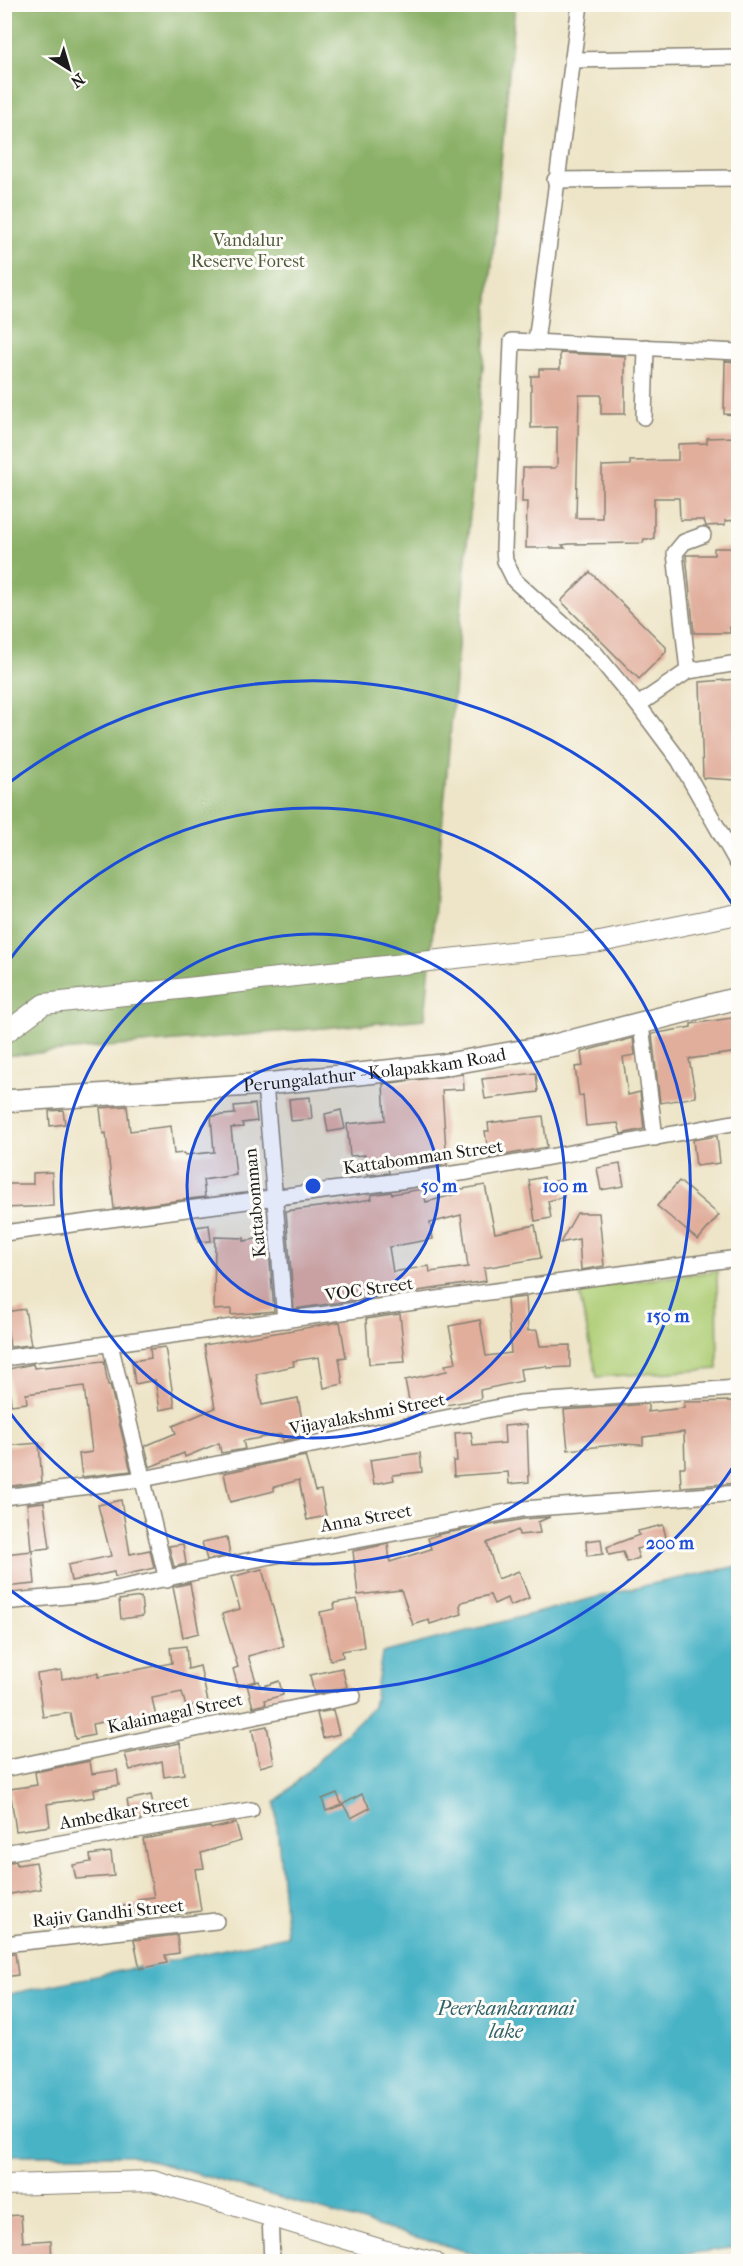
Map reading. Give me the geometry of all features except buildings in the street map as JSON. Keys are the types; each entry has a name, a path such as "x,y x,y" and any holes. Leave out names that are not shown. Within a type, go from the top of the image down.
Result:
{"main road":[{"name":"Perungalathur - Kolapakkam Road","path":"4,1101 265,1084 441,1065 641,1025 738,998"}],"street":[{"path":"536,342 555,180 580,4"},
{"path":"572,60 738,57"},
{"path":"555,180 738,178"},
{"path":"738,352 512,340 505,561 515,581 595,653 638,705 679,760 738,864"},
{"path":"644,417 646,347"},
{"path":"688,671 675,553 684,542 703,535"},
{"path":"638,705 688,671 738,663"},
{"path":"4,1034 44,1004 600,942 738,914"},
{"path":"641,1025 655,1138"},
{"name":"Kattabomman","path":"265,1084 285,1320"},
{"name":"Kattabomman Street","path":"4,1233 468,1172 738,1122"},
{"name":"VOC Street","path":"4,1358 738,1258"},
{"path":"110,1344 167,1580"},
{"name":"Vijayalakshmi Street","path":"4,1497 143,1479 520,1403 738,1388"},
{"name":"Anna Street","path":"4,1602 97,1593 167,1580 266,1557 523,1509 738,1493"},
{"name":"Kalaimagal Street","path":"4,1769 353,1696"},
{"name":"Ambedkar Street","path":"4,1853 251,1810"},
{"name":"Rajiv Gandhi Street","path":"4,1944 216,1921"},
{"path":"4,2186 153,2181 386,2251 434,2262"},
{"path":"270,2216 272,2262"}],"green space":[{"name":"Vandalur Reserve Forest","path":"5,5 515,5 425,1019 5,1056"},
{"path":"717,1271 718,1369 597,1377 578,1288"}],"water":[{"name":"Peerkankaranai lake","path":"738,1566 738,2247 688,2254 499,2261 131,2155 5,2155 4,1995 287,1936 275,1803 373,1707 382,1653 628,1589"}]}
